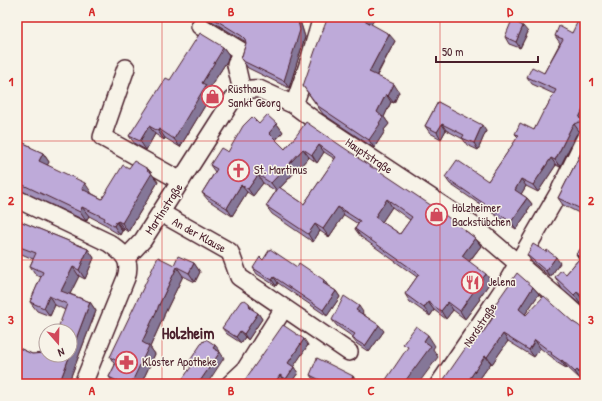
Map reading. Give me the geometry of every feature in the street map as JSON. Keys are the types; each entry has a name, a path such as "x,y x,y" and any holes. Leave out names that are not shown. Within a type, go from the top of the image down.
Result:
{"street":[{"path":"200,26 241,51 236,65 242,91 259,89 294,105 308,64 321,17"},
{"path":"126,68 102,137 182,181"},
{"name":"Martinstraße","path":"126,258 143,240 233,99 242,91"},
{"name":"Hauptstraße","path":"294,105 314,120 474,226 585,322"},
{"name":"Nordstraße","path":"439,384 502,291 558,194 585,139"},
{"path":"17,199 109,243 126,258 128,265 126,278 82,384"},
{"name":"An der Klause","path":"160,213 230,252 238,277 349,352"},
{"path":"230,384 245,370 284,308"}],"building":[{"path":"211,17 297,17 300,30 284,81 243,61 241,59 246,43 245,39"},
{"path":"328,17 366,17 364,20 389,34 369,72 394,84 388,96 386,94 377,112 383,117 369,140 318,106 303,86"},
{"path":"580,17 585,17 585,105 579,118 585,121 585,124 579,122 574,124 555,160 551,158 533,185 521,179 515,190 527,198 511,222 445,177 457,160 488,181 519,135 515,134 520,123 534,130 556,90 527,77 532,67 544,73 563,39 555,36 559,26 572,33"},
{"path":"512,20 523,26 516,42 505,37"},
{"path":"200,33 223,47 202,83 206,85 174,139 159,129 158,131 149,126 140,141 129,136 166,78 170,80"},
{"path":"438,102 482,125 474,143 462,138 464,135 442,124 437,132 425,126"},
{"path":"267,115 277,124 269,133 285,149 306,122 441,212 475,238 462,256 486,274 460,311 448,302 441,311 428,302 424,308 405,294 419,274 355,229 360,221 338,207 323,229 315,224 308,234 266,206 279,187 304,204 336,157 319,145 312,155 303,149 271,183 258,175 248,189 241,185 227,208 202,193 217,169 210,165 221,148 228,152 243,126 252,117 259,124","holes":["387,199 412,217 400,234 375,217"]},
{"path":"17,140 43,153 39,161 85,183 82,189 102,199 123,165 129,168 134,161 152,173 122,223 118,221 114,226 104,220 105,218 82,207 80,212 17,182"},
{"path":"585,145 585,211 558,198"},
{"path":"17,220 88,249 79,270 73,267 61,291 90,302 78,334 78,323 60,323 67,304 49,296 44,308 30,302 43,272 30,266 36,253 17,246"},
{"path":"533,244 546,252 547,250 556,257 546,271 527,255"},
{"path":"583,246 585,246 585,298 577,292 574,295 555,277 561,270 566,274 580,258 576,254"},
{"path":"270,249 297,267 299,263 324,280 323,283 336,291 323,310 274,277 272,280 253,268 260,257 263,260"},
{"path":"178,256 194,263 189,273 177,267 142,342 149,346 131,384 123,384 109,377 117,361 110,357 158,257 174,265"},
{"path":"517,273 533,287 519,309 526,315 544,296 585,331 585,377 577,370 575,372 562,360 561,361 551,354 552,353 535,340 529,350 503,334 487,357 485,356 466,384 445,384 442,382 469,343 472,346 480,333 482,334 494,316 489,313"},
{"path":"344,296 359,306 356,310 379,325 365,346 352,338 355,334 332,320"},
{"path":"245,300 249,303 250,308 258,313 244,334 240,331 236,337 222,328 241,301"},
{"path":"283,325 304,339 288,363 294,367 286,379 280,375 274,384 242,384"},
{"path":"416,326 428,335 424,341 431,346 403,384 383,384 408,347 403,344"},
{"path":"206,339 215,345 213,348 220,352 198,384 179,384 191,367 187,365 203,341 204,342"},
{"path":"17,347 32,354 38,354 38,363 67,363 59,384 17,384 17,373 19,368 17,367"},
{"path":"317,358 353,376 349,384 328,384 310,375"}],"place":[{"name":"Rüsthaus Sankt Georg","path":"213,96"},
{"name":"St. Martinus","path":"239,170"},
{"name":"Holzheimer Backstübchen","path":"437,215"},
{"name":"Jelena","path":"473,282"},
{"name":"Kloster Apotheke","path":"127,362"}],"district":[{"name":"Holzheim","path":"188,333"}]}
